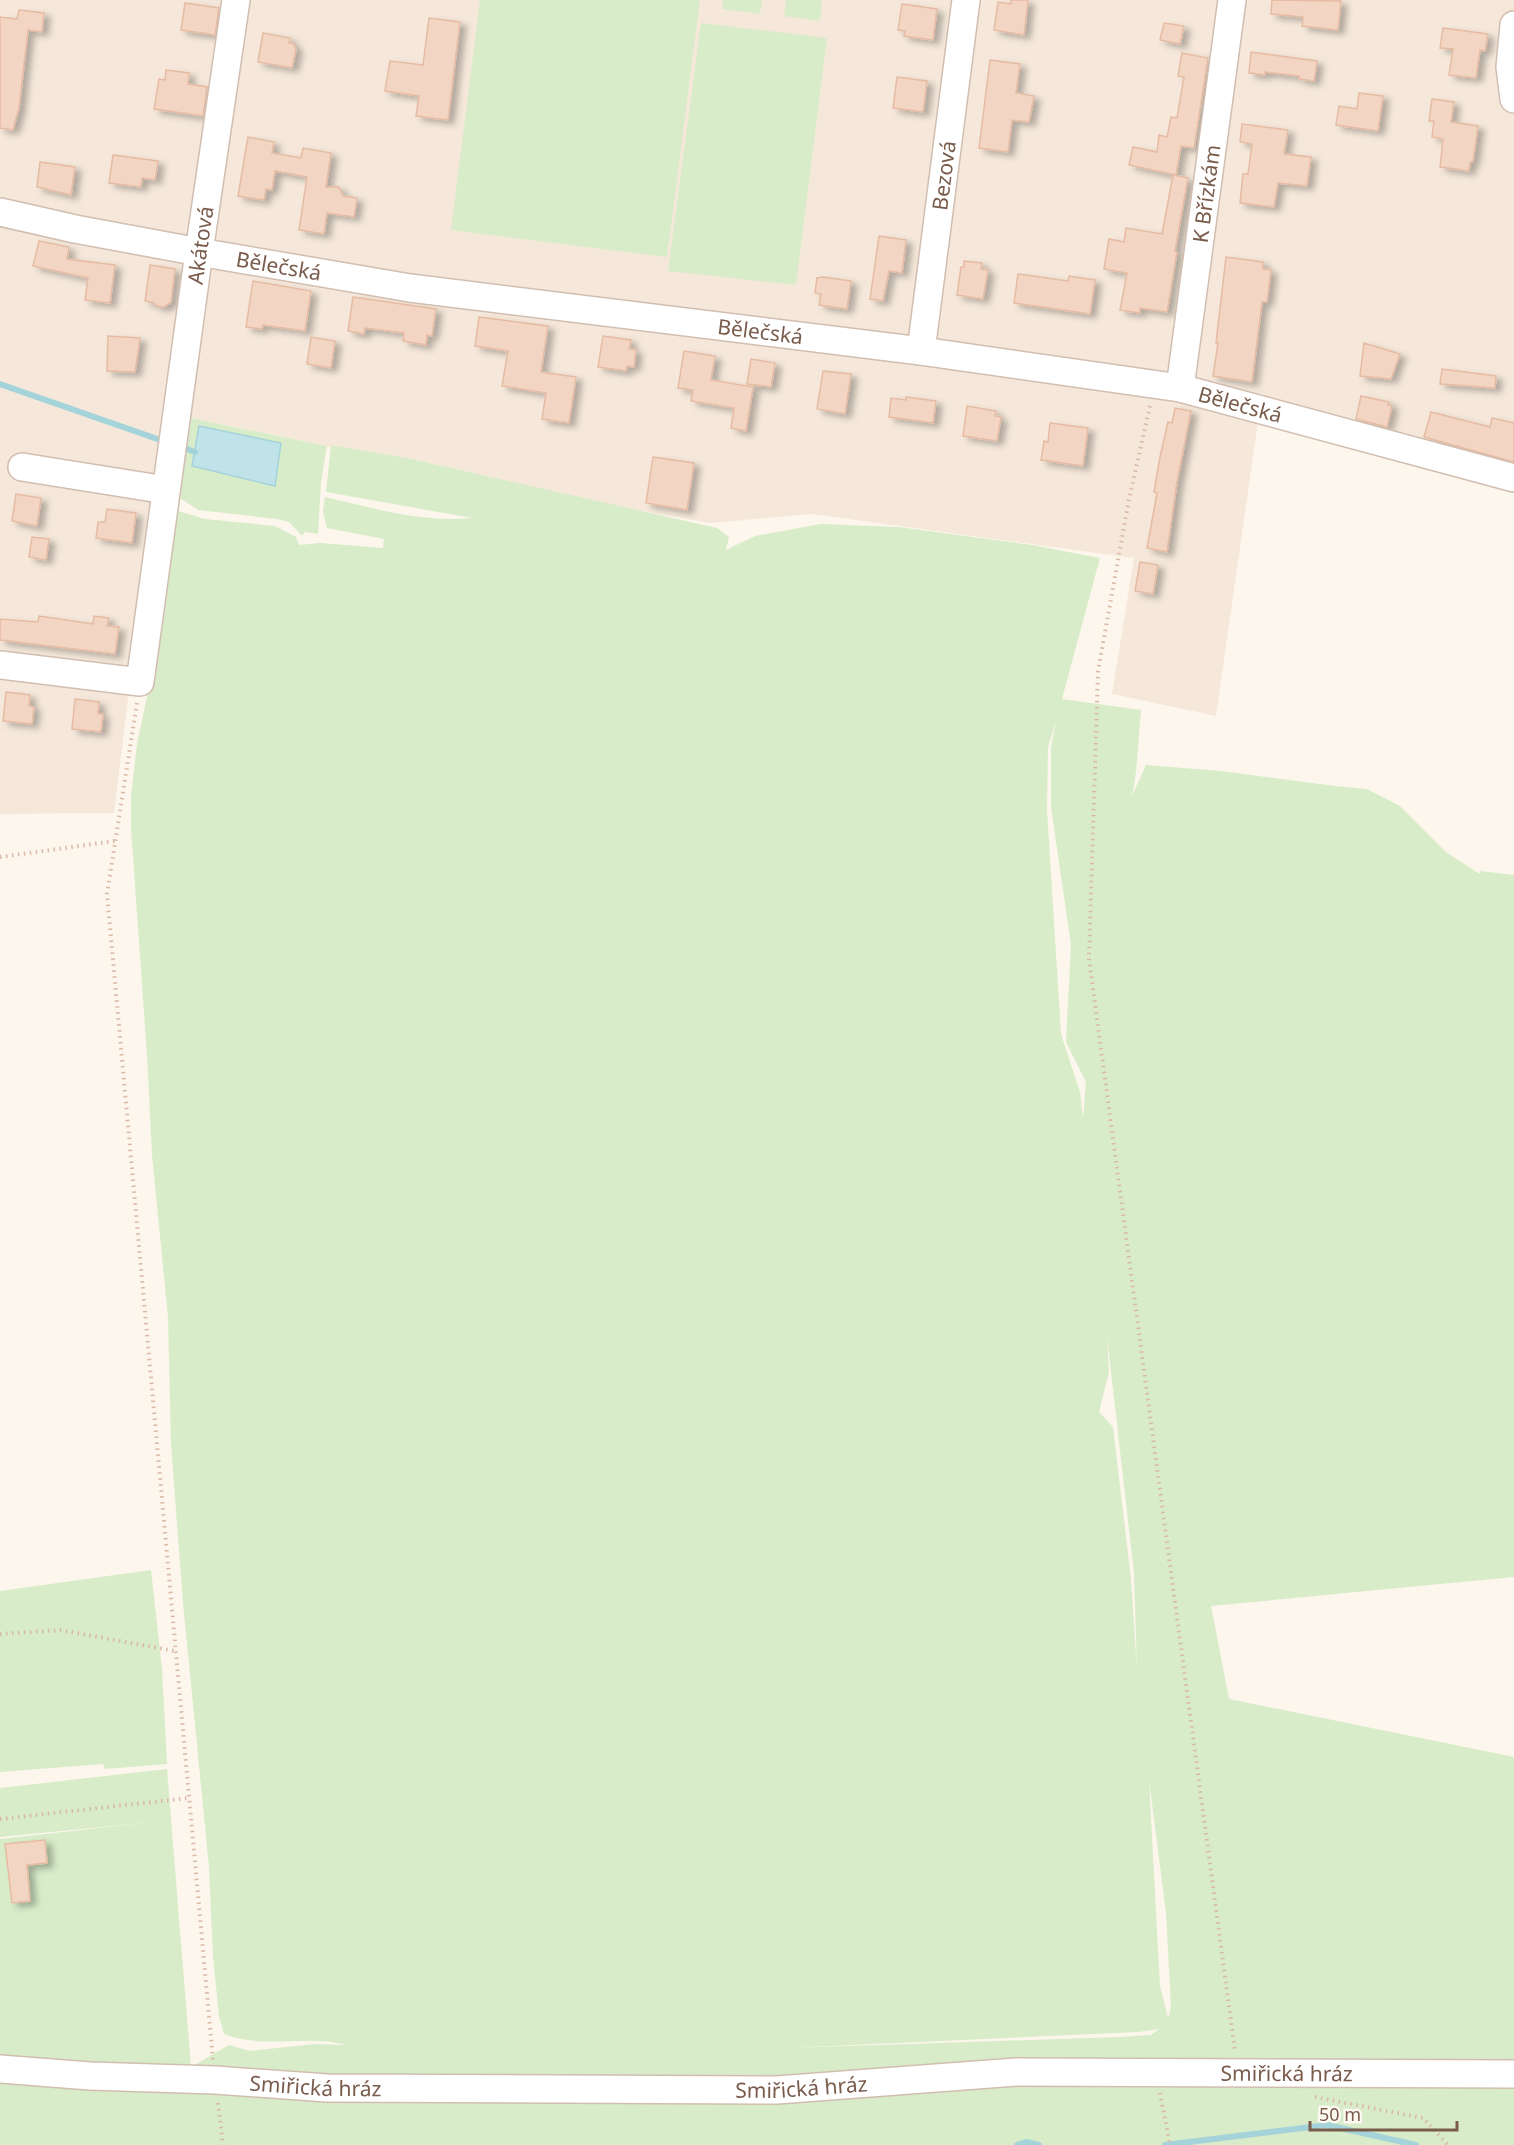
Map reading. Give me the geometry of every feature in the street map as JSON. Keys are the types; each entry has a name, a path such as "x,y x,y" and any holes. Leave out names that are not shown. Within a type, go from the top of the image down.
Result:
{"street":[{"name":"Akátová","path":"140,682 236,0"},
{"name":"Bezová","path":"921,351 966,0"},
{"name":"K Břízkám","path":"1167,386 1232,0"},
{"path":"1514,25 1510,67 1514,99"},
{"name":"Bělečská","path":"0,212 199,252 410,288 921,351 1167,386 1514,478"},
{"path":"22,467 166,490"},
{"path":"0,665 140,682"},
{"name":"Smiřická hráz","path":"0,2069 327,2088 777,2090 1016,2072 1514,2074"}],"path":[{"path":"1167,386 1129,499 1098,671 1089,959 1238,2072"},
{"path":"140,682 107,894 214,2080 223,2145"},
{"path":"0,857 115,841"},
{"path":"0,1634 60,1630 176,1651"},
{"path":"0,1819 189,1798"},
{"path":"1156,2072 1170,2145"},
{"path":"1289,2074 1316,2098 1423,2118 1448,2145"}],"shaded area":[{"path":"0,0 1514,0 1514,468 1261,400 1216,716 1112,694 1134,558 812,514 710,523 631,509 407,458 331,445 331,447 163,412 114,813 0,814"}],"green space":[{"path":"480,0 700,0 667,257 451,230"},
{"path":"723,0 762,0 760,14 722,9"},
{"path":"786,0 822,0 820,21 784,16"},
{"path":"701,23 827,38 796,285 668,271"},
{"path":"186,417 327,446 321,482 318,534 305,532 302,536 289,522 277,519 198,510 177,496","holes":["199,427 281,443 275,486 193,466"]},
{"path":"331,445 407,458 717,528 729,537 726,550 755,536 821,524 899,527 1032,545 1100,558 1062,699 1141,710 1132,796 1146,765 1221,771 1367,789 1400,806 1447,853 1480,874 1480,871 1514,875 1514,1577 1211,1606 1229,1699 1514,1757 1514,2145 0,2145 0,1839 143,1823 0,1837 0,1788 167,1769 191,2067 229,2045 250,2051 314,2044 346,2045 316,2041 271,2042 240,2039 224,2034 219,2016 213,1957 209,1867 183,1603 171,1444 168,1317 152,1155 131,828 131,797 137,744 178,511 205,519 275,526 296,537 299,545 320,543 383,548 384,539 327,528 323,512 325,497 416,516 472,518 326,492","holes":["1056,721 1051,747 1051,807 1071,945 1066,1042 1086,1082 1083,1118 1080,1092 1061,1034 1047,810 1048,747","1107,1337 1134,1573 1137,1671 1131,1579 1113,1427 1099,1412 1109,1372","1149,1780 1166,1913 1171,2007 1168,2018 1160,1986","1159,2029 1151,2035 1119,2037 788,2048 1139,2032"]},
{"path":"151,1570 162,1669 167,1764 105,1769 103,1764 0,1772 0,1591"}],"water":[{"path":"199,426 281,443 275,486 192,466"}],"building":[{"path":"1011,0 1028,0 1024,35 994,30 998,2 1011,4"},
{"path":"1272,0 1341,1 1338,30 1302,26 1303,17 1271,14"},
{"path":"185,3 219,8 215,35 181,30"},
{"path":"902,4 937,9 933,40 904,36 905,31 898,30"},
{"path":"19,10 44,13 42,32 28,30 19,108 13,130 0,128 0,17 17,19"},
{"path":"429,18 460,22 448,120 416,116 419,96 385,91 390,61 423,65"},
{"path":"1164,23 1184,26 1180,44 1160,40"},
{"path":"1443,28 1488,34 1485,51 1480,50 1476,78 1449,75 1453,49 1440,48"},
{"path":"263,33 290,38 289,43 294,44 296,50 292,68 258,62"},
{"path":"1251,52 1317,61 1314,81 1299,79 1299,76 1265,72 1265,75 1249,73"},
{"path":"1182,53 1208,58 1194,148 1181,146 1176,175 1129,165 1133,147 1157,152 1159,135 1167,137 1171,117 1177,118 1184,77 1178,76"},
{"path":"990,60 1020,64 1016,93 1034,96 1029,122 1012,120 1008,152 979,148"},
{"path":"166,70 189,73 188,84 207,87 203,116 154,109 159,79 165,80"},
{"path":"897,77 927,81 923,112 893,108"},
{"path":"1359,93 1383,96 1378,131 1336,125 1339,106 1357,109"},
{"path":"1432,99 1454,102 1451,122 1478,126 1473,161 1470,163 1469,171 1440,167 1443,139 1432,137 1434,121 1429,121"},
{"path":"1242,124 1288,130 1284,154 1311,157 1307,186 1278,183 1274,207 1240,203 1243,174 1248,174 1252,144 1240,142"},
{"path":"248,137 274,142 272,153 301,158 303,148 331,153 326,187 339,187 343,196 357,198 354,217 327,213 324,234 299,230 307,177 275,171 272,190 266,189 264,200 238,196"},
{"path":"113,155 158,161 155,180 142,178 141,187 109,183"},
{"path":"40,162 75,167 71,195 37,187"},
{"path":"1173,175 1188,178 1167,312 1140,308 1140,313 1120,310 1127,273 1104,269 1109,239 1124,242 1126,228 1162,234"},
{"path":"879,236 906,240 902,273 889,271 883,301 870,299"},
{"path":"39,241 69,247 67,259 115,265 110,303 85,300 88,278 33,266"},
{"path":"1226,257 1263,262 1263,269 1271,270 1267,302 1262,302 1252,382 1213,376"},
{"path":"964,261 982,263 981,269 988,270 983,299 957,295"},
{"path":"150,265 175,269 171,302 164,307 145,301"},
{"path":"1018,274 1068,281 1069,276 1095,280 1090,314 1014,303"},
{"path":"817,278 851,281 847,309 819,305 821,294 815,293"},
{"path":"253,281 311,291 305,331 263,325 262,329 246,327"},
{"path":"353,297 436,309 432,336 427,335 426,345 403,341 404,333 365,328 364,334 348,331"},
{"path":"479,317 548,326 541,372 576,377 569,423 542,419 546,393 502,386 508,351 475,346"},
{"path":"108,336 140,338 135,372 107,371"},
{"path":"603,336 631,340 629,349 636,350 634,367 627,366 626,371 598,367"},
{"path":"311,337 335,341 331,368 307,364"},
{"path":"1364,343 1400,354 1391,379 1360,376"},
{"path":"684,351 715,356 711,380 753,387 746,431 731,428 734,408 691,401 693,390 678,388"},
{"path":"751,359 775,363 771,387 747,384"},
{"path":"1442,369 1496,376 1495,388 1440,384"},
{"path":"823,371 851,374 845,414 817,409"},
{"path":"1361,396 1389,402 1388,405 1392,406 1387,427 1356,419"},
{"path":"906,397 936,401 933,423 889,417 891,398 906,400"},
{"path":"967,406 996,411 995,416 1001,417 997,441 963,436"},
{"path":"1175,408 1191,411 1177,482 1167,552 1147,548 1157,493 1154,492 1160,457 1168,422 1172,423"},
{"path":"1431,412 1490,427 1492,418 1514,423 1514,462 1424,437"},
{"path":"1050,423 1088,428 1083,466 1041,460 1044,441 1048,442"},
{"path":"653,457 694,463 687,510 646,503"},
{"path":"16,494 41,498 37,526 12,521"},
{"path":"107,509 136,513 132,543 96,538 98,522 105,522"},
{"path":"32,537 49,539 46,560 29,557"},
{"path":"1140,562 1158,565 1153,594 1135,591"},
{"path":"39,616 93,624 94,616 109,618 107,626 119,627 115,654 0,640 0,619 38,622"},
{"path":"6,692 30,695 29,706 34,707 32,724 3,721"},
{"path":"75,699 99,702 98,714 103,714 101,732 72,729"},
{"path":"45,1840 47,1863 27,1865 30,1901 12,1903 5,1844"}],"waterway":[{"path":"0,384 166,442"},
{"path":"178,446 195,452"},
{"path":"1165,2145 1327,2125 1416,2145"},
{"path":"1017,2145 1026,2142 1039,2145"}]}
